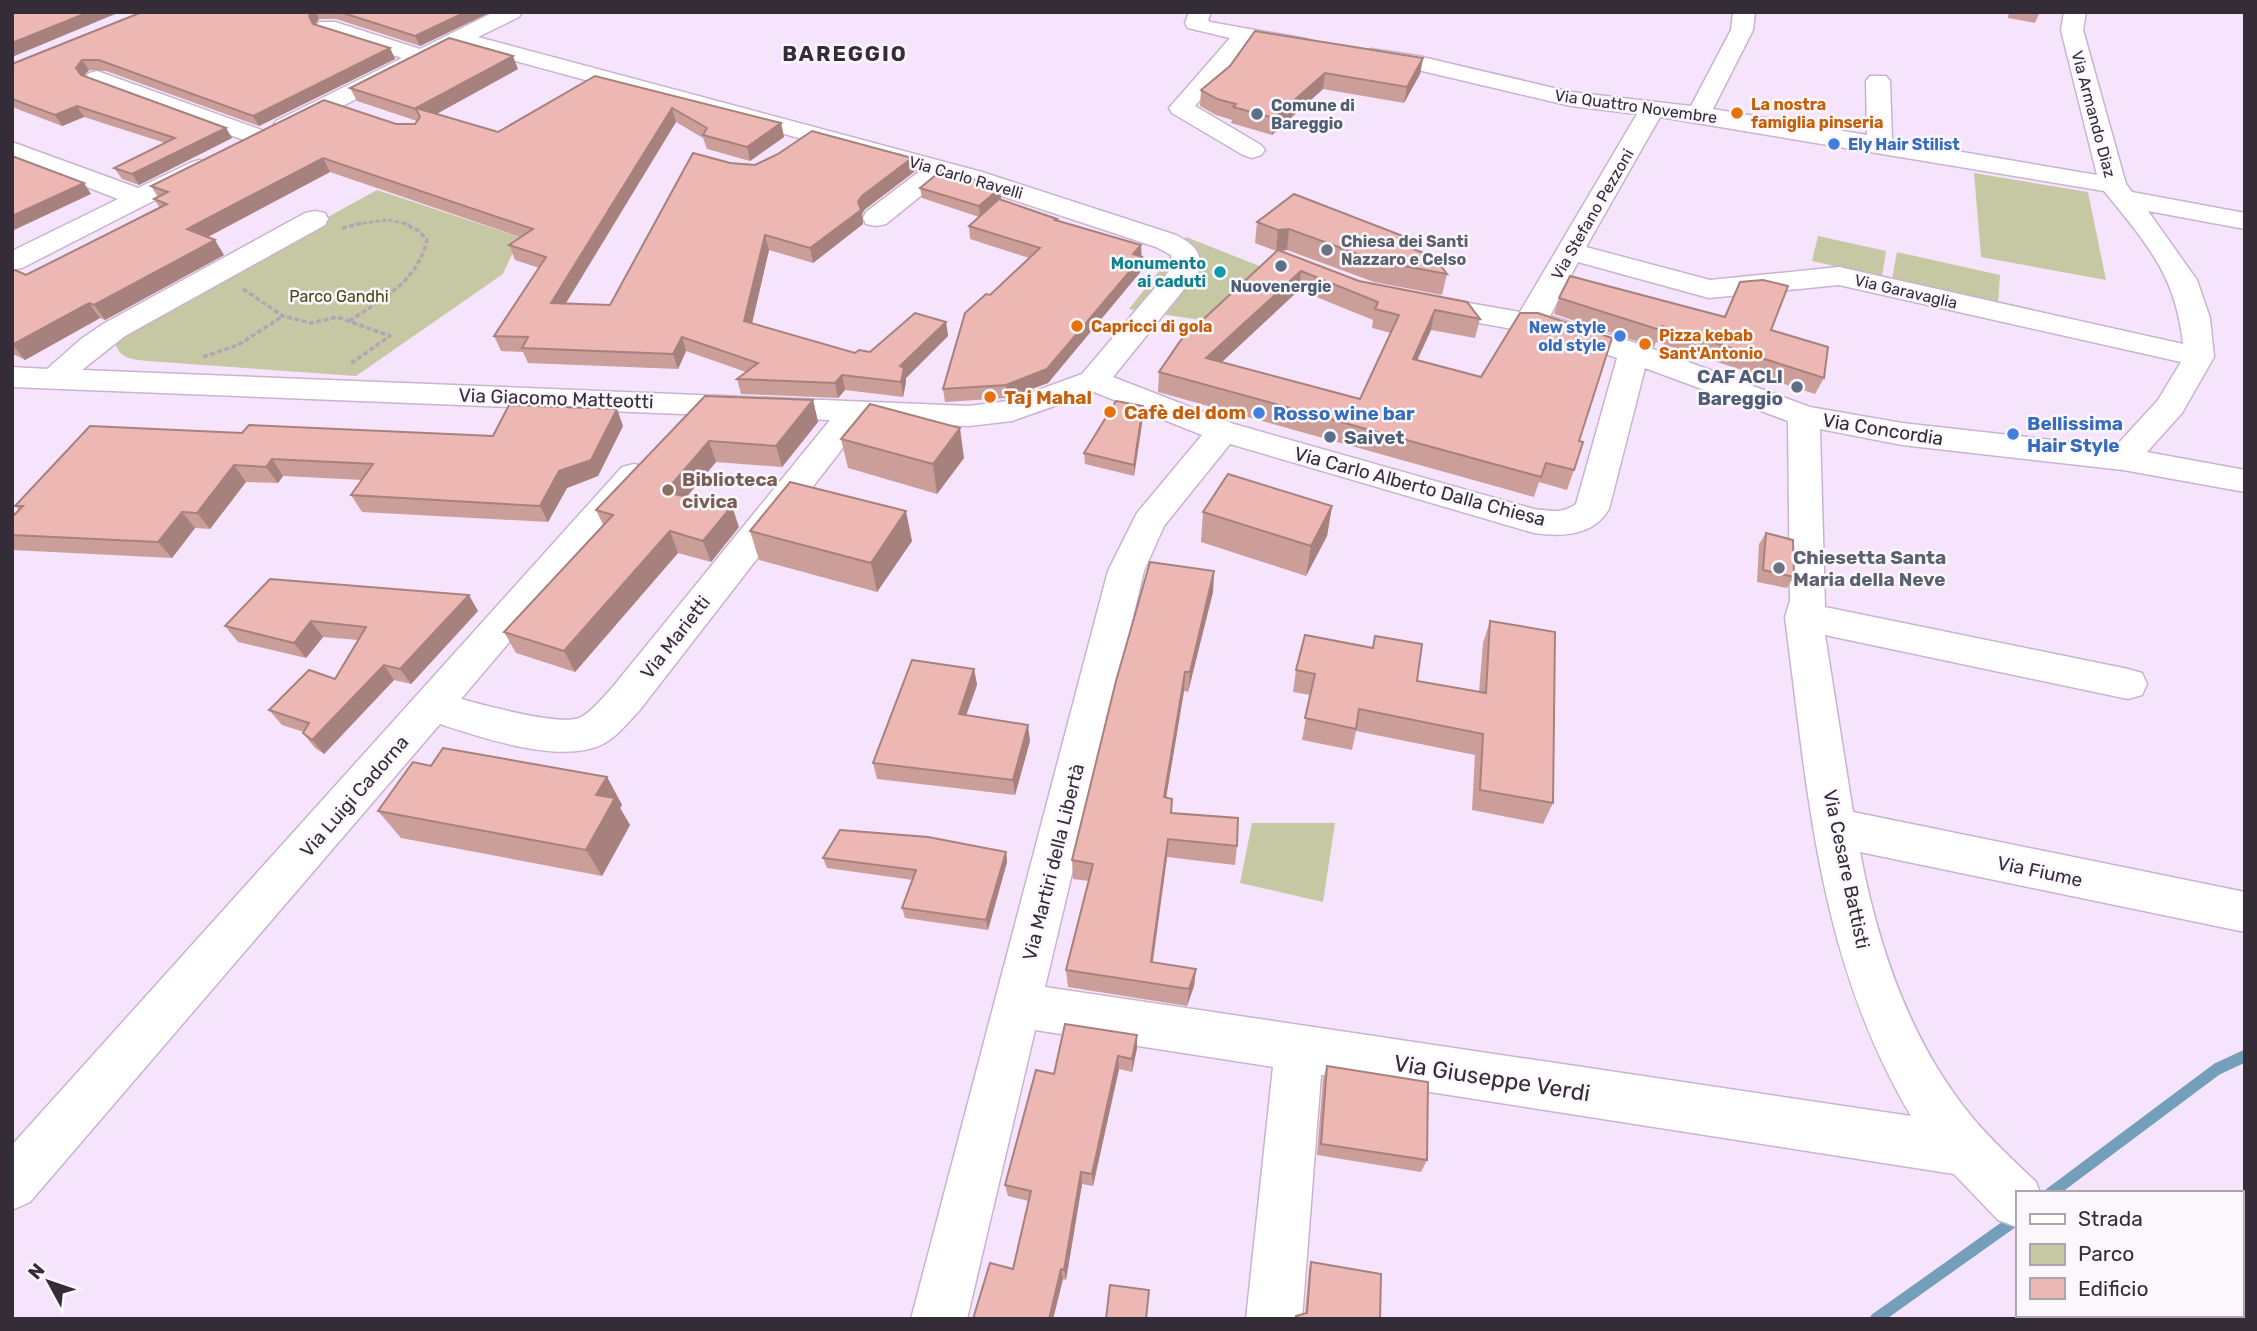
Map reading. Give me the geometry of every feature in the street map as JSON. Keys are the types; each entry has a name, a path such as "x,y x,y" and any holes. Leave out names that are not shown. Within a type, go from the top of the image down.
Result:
{"street":[{"path":"12,262 511,12"},
{"path":"1200,12 1196,23 1244,36 1324,48"},
{"name":"Via Armando Diaz","path":"2075,12 2071,30 2119,191 2151,231 2183,281 2195,318 2199,357"},
{"path":"1699,114 1744,17"},
{"path":"327,27 424,57"},
{"path":"1244,36 1181,108 1252,150"},
{"name":"Via Carlo Ravelli","path":"459,39 940,168 1194,251 1184,272 1128,352 1093,381"},
{"name":"Via Quattro Novembre","path":"1351,53 1418,64 1571,99 1653,107 1880,145 2119,191 2245,221"},
{"path":"97,78 261,138"},
{"path":"1878,81 1880,145"},
{"path":"330,103 366,115"},
{"name":"Via Stefano Pezzoni","path":"1535,321 1535,313 1653,107"},
{"path":"783,154 810,133"},
{"path":"12,149 140,198"},
{"path":"876,218 940,168"},
{"path":"55,378 92,345 192,286 327,224"},
{"name":"Via Garavaglia","path":"1571,251 1709,289 1839,276 2199,357"},
{"name":"Via Concordia","path":"1400,299 1524,323 1535,321 1634,353 1804,416 1902,434 2123,459 2245,481"},
{"name":"Via Carlo Alberto Dalla Chiesa","path":"1093,381 1153,397 1223,431 1534,521 1562,524 1580,521 1592,509 1634,353"},
{"path":"2123,459 2171,406 2199,357"},
{"name":"Via Giacomo Matteotti","path":"12,377 167,381 969,416 1012,411 1093,381"},
{"name":"Via Luigi Cadorna","path":"12,1184 662,443 684,417 689,403"},
{"name":"Via Marietti","path":"433,706 466,717 553,734 586,734 625,701 855,411"},
{"name":"Via Cesare Battisti","path":"1804,416 1808,601 1804,617 1851,910 1879,1003 1937,1112 1966,1150 2016,1200"},
{"name":"Via Martiri della Libertà","path":"939,1319 1126,571 1149,521 1223,431"},
{"path":"1804,617 2128,684"},
{"name":"Via Fiume","path":"1836,829 2245,912"},
{"name":"Via Giuseppe Verdi","path":"1018,1006 1966,1150"},
{"path":"1274,1319 1298,1049"}],"path":[{"path":"327,224 407,222 420,230 427,240 425,259 407,283 349,321"},
{"path":"192,286 223,285 244,289 283,316 311,323 337,317 390,336 335,375 344,389"},
{"path":"167,381 186,363 237,345 283,316"}],"green space":[{"path":"1974,173 2088,192 2106,280 1981,257"},
{"name":"Parco Gandhi","path":"377,190 520,237 503,274 356,376 136,360 123,355 117,348 115,342 137,322"},
{"path":"1818,236 1886,251 1882,277 1812,261"},
{"path":"1186,237 1262,267 1207,321 1129,309"},
{"path":"1897,252 2000,275 1998,305 1892,280"},
{"path":"1252,823 1335,823 1323,902 1240,883"}],"building":[{"path":"12,12 89,12 12,43"},
{"path":"142,12 312,12 309,16 313,24 390,48 253,116 99,60 82,60 76,68 81,75 226,128 132,174 114,168 175,138 77,106 55,115 12,99 12,64"},
{"path":"340,12 466,12 415,36"},
{"path":"1255,31 1423,58 1407,87 1325,73 1274,118 1233,107 1236,104 1217,99 1201,90 1230,66"},
{"path":"449,38 513,56 416,108 498,132 595,76 781,123 747,147 703,135 707,128 672,108 551,303 610,305 693,153 730,163 755,165 778,154 812,131 912,158 862,196 858,202 861,210 810,248 765,235 744,321 855,353 859,350 870,352 915,313 946,322 900,366 904,368 901,382 842,375 835,383 737,379 758,363 682,337 673,354 522,348 528,337 494,336 546,257 509,245 533,229 323,158 187,229 215,240 94,305 89,303 12,345 12,271 26,275 167,204 154,199 168,192 151,186 324,100 396,124 415,124 420,117 416,109 350,88"},
{"path":"12,156 84,183 12,216"},
{"path":"943,169 1000,188 979,206 920,188"},
{"path":"1294,194 1403,236 1413,249 1434,257 1447,274 1377,261 1289,229 1278,230 1257,222"},
{"path":"999,199 1057,219 1055,220 1141,245 1133,254 1142,257 1047,369 1006,385 943,389 965,313 986,294 990,295 1040,248 969,226"},
{"path":"1278,250 1359,281 1467,302 1480,319 1435,310 1413,359 1481,377 1520,313 1538,313 1612,338 1579,441 1583,442 1574,470 1546,463 1541,477 1159,372 1181,340","holes":["1301,271 1378,302 1375,309 1399,315 1360,399 1206,358"]},
{"path":"1570,276 1725,317 1740,282 1763,280 1788,286 1771,330 1828,347 1824,378 1662,326 1660,330 1559,298"},
{"path":"705,396 813,400 776,446 709,441 665,492 732,506 703,541 670,531 564,651 504,632 613,515 596,510"},
{"path":"1116,401 1143,406 1134,465 1084,453"},
{"path":"870,404 960,428 933,464 841,439"},
{"path":"509,405 617,409 591,460 559,471 540,506 351,495 373,464 272,459 266,467 234,465 197,513 182,512 158,542 12,535 12,517 23,506 15,506 90,426 242,433 249,425 493,436"},
{"path":"1228,474 1332,506 1311,546 1203,512"},
{"path":"790,482 906,511 871,563 750,531"},
{"path":"1766,533 1793,540 1794,577 1763,570"},
{"path":"1150,562 1214,571 1190,672 1185,672 1164,797 1172,799 1171,813 1238,818 1237,846 1168,839 1151,962 1196,969 1189,989 1066,970 1093,864 1072,860 1116,681"},
{"path":"270,579 469,595 400,669 384,665 312,740 303,733 309,723 269,710 309,670 335,679 366,627 311,621 294,643 225,626"},
{"path":"1490,621 1555,632 1553,803 1480,790 1483,734 1359,709 1356,729 1305,718 1315,674 1296,670 1305,635 1373,648 1375,636 1422,644 1417,681 1486,693"},
{"path":"912,660 974,669 959,714 1028,725 1013,780 873,763"},
{"path":"443,748 607,777 596,795 615,798 586,850 378,811 413,762 431,766"},
{"path":"840,830 928,837 1006,852 986,920 902,908 916,870 823,858"},
{"path":"1065,1024 1137,1035 1132,1059 1118,1056 1092,1174 1081,1172 1064,1270 1061,1269 1049,1319 973,1319 990,1263 1013,1269 1031,1191 1005,1185 1036,1070 1054,1074"},
{"path":"1327,1066 1428,1082 1427,1160 1321,1144"},
{"path":"1311,1262 1381,1274 1380,1319 1296,1319 1296,1316 1307,1313"},
{"path":"1110,1285 1149,1290 1146,1319 1106,1319"}],"waterway":[{"path":"2054,1191 2217,1069 2245,1056"},
{"path":"1876,1319 2011,1223"}],"place":[{"name":"La nostra famiglia pinseria","path":"1737,113"},
{"name":"Comune di Bareggio","path":"1257,114"},
{"name":"Ely Hair Stilist","path":"1834,144"},
{"name":"Chiesa dei Santi Nazzaro e Celso","path":"1327,250"},
{"name":"Nuovenergie","path":"1281,266"},
{"name":"Monumento ai caduti","path":"1220,272"},
{"name":"Capricci di gola","path":"1077,326"},
{"name":"New style old style","path":"1620,336"},
{"name":"Pizza kebab Sant'Antonio","path":"1645,344"},
{"name":"CAF ACLI Bareggio","path":"1797,387"},
{"name":"Taj Mahal","path":"990,397"},
{"name":"Cafè del dom","path":"1110,412"},
{"name":"Rosso wine bar","path":"1259,413"},
{"name":"Bellissima Hair Style","path":"2013,434"},
{"name":"Saivet","path":"1330,437"},
{"name":"Biblioteca civica","path":"668,490"},
{"name":"Chiesetta Santa Maria della Neve","path":"1779,568"}],"district":[{"name":"BAREGGIO","path":"845,54"}]}
